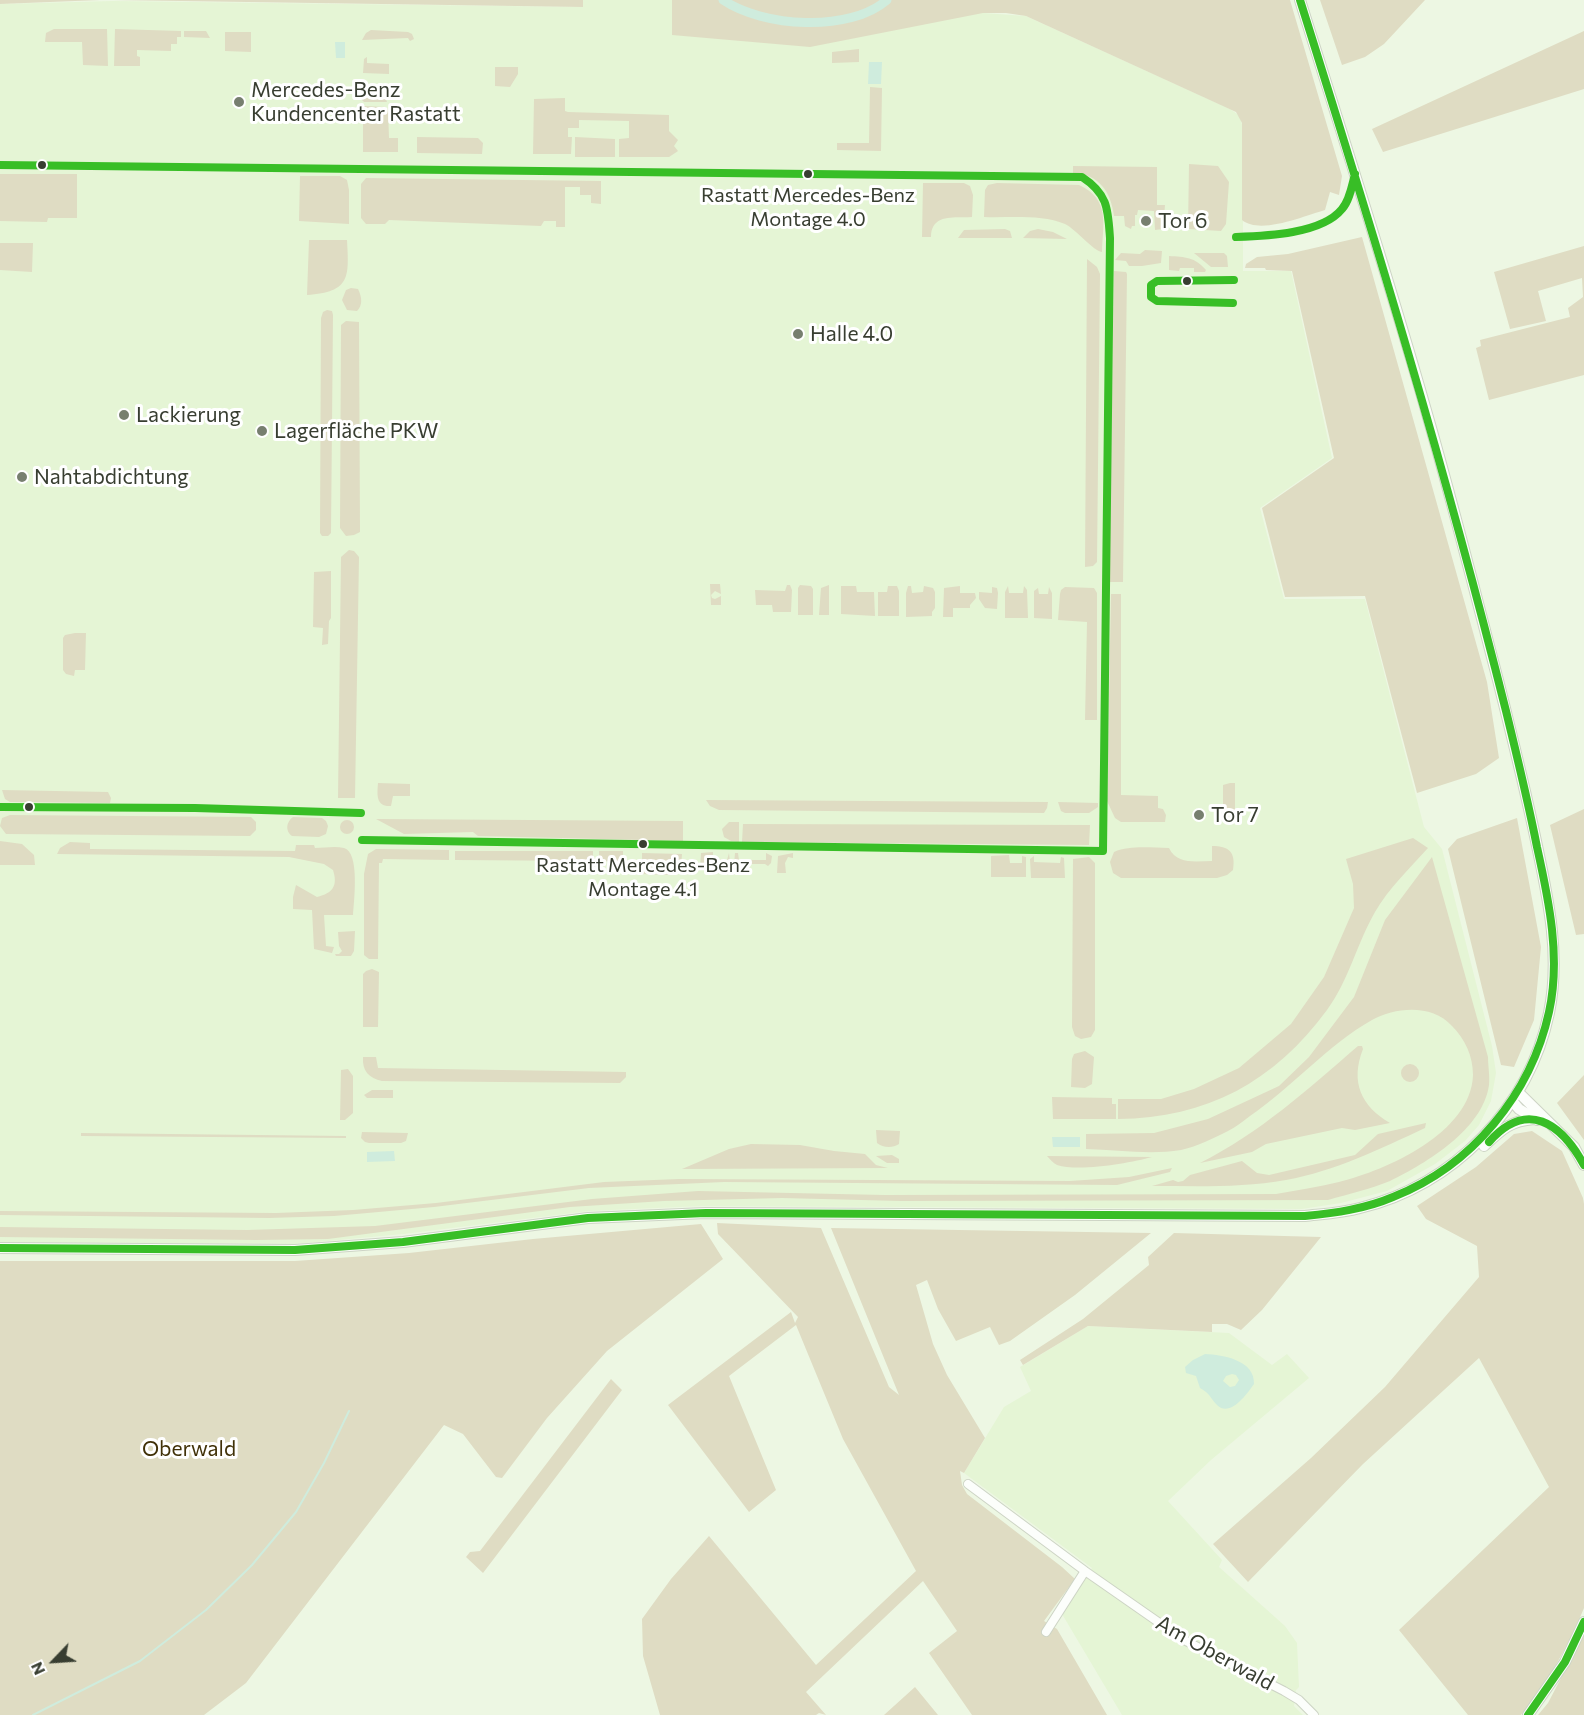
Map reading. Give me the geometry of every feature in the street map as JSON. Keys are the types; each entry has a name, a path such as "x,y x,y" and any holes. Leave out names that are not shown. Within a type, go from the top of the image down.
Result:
{"street":[{"path":"1300,0 1342,130 1430,422 1510,729 1550,906 1555,952 1554,983 1549,1014 1532,1065 1515,1097 1497,1123 1456,1162"},
{"path":"1515,1097 1534,1119 1553,1128"},
{"path":"1515,1097 1574,1147 1584,1165"},
{"path":"0,1248 295,1250 403,1242 588,1218 671,1214 1305,1216 1333,1214 1390,1199 1414,1188 1456,1162 1475,1155 1509,1124 1534,1119"},
{"name":"Am Oberwald","path":"968,1484 1085,1571 1184,1640 1284,1691 1299,1700 1314,1715"},
{"path":"1046,1632 1085,1571"},
{"path":"1528,1715 1564,1662 1584,1622"}],"shaded area":[{"path":"583,0 672,0 672,35 983,13 1026,16 1230,109 1240,116 1243,129 1243,271 1291,271 1332,458 1260,508 1284,599 1365,599 1424,827 1442,849 1492,1046 1496,1073 1491,1101 1479,1125 1465,1141 1435,1164 1387,1191 1341,1203 1302,1209 703,1206 589,1211 404,1234 295,1244 0,1242 0,4 113,1 583,7"},
{"path":"335,42 345,42 345,58 336,58"},
{"path":"869,62 882,62 881,84 868,84"},
{"path":"1052,1137 1080,1137 1080,1147 1053,1147"},
{"path":"394,1151 395,1161 367,1162 367,1152"},
{"path":"1088,1326 1229,1333 1272,1365 1287,1354 1309,1378 1211,1460 1168,1501 1222,1560 1219,1567 1285,1626 1297,1643 1299,1687 1296,1690 1294,1706 1303,1715 1122,1715 1062,1614 1092,1568 964,1473 1004,1407 1031,1391 1020,1367"},
{"path":"1205,1354 1237,1360 1249,1369 1254,1384 1233,1407 1222,1408 1200,1388 1196,1376 1186,1373 1185,1367","holes":["1236,1375 1239,1380 1235,1386 1230,1387 1223,1381 1226,1376"]}],"green space":[{"path":"0,0 100,0 0,4"},
{"path":"113,0 583,0 583,7"},
{"path":"672,0 1290,0 1342,176 1339,195 1330,192 1325,210 1282,223 1260,226 1242,220 1242,123 1236,112 1026,16 983,13 810,47 672,35"},
{"path":"1320,0 1425,0 1384,44 1365,57 1342,65"},
{"path":"54,29 107,29 108,66 83,65 82,42 45,42 46,33"},
{"path":"115,29 181,31 181,37 177,37 177,44 171,44 171,51 137,50 140,66 114,66"},
{"path":"371,30 408,32 414,39 410,41 408,38 362,40"},
{"path":"184,31 206,31 210,38 184,37"},
{"path":"1584,31 1584,89 1383,152 1372,129"},
{"path":"225,32 251,32 251,52 225,51"},
{"path":"859,49 859,62 832,63 832,52"},
{"path":"367,57 367,63 389,64 389,74 363,73 364,59"},
{"path":"495,67 518,67 518,74 510,87 495,86"},
{"path":"870,87 882,88 881,151 837,150 837,143 869,143"},
{"path":"362,94 379,94 385,97 387,102 364,102"},
{"path":"565,98 565,111 568,112 669,115 669,131 678,140 674,146 678,151 669,157 619,157 619,139 629,138 629,121 579,120 579,128 568,128 568,137 572,137 571,154 533,154 534,99"},
{"path":"363,106 388,109 389,138 398,138 398,152 363,152"},
{"path":"417,137 478,138 483,143 482,154 417,153"},
{"path":"575,137 615,139 615,157 575,157"},
{"path":"1189,164 1218,166 1229,182 1226,224 1221,231 1188,229"},
{"path":"1073,166 1157,167 1157,205 1165,205 1163,229 1155,230 1154,211 1138,210 1135,215 1135,226 1131,229 1125,226 1124,216 1114,216 1110,199 1102,186 1090,177 1073,173"},
{"path":"0,174 77,174 77,218 48,218 47,222 0,221"},
{"path":"300,176 340,176 347,180 349,224 299,221"},
{"path":"366,178 601,181 601,204 591,203 591,195 580,195 580,187 565,187 565,227 556,227 556,221 544,221 541,226 389,220 385,224 366,224 361,218 361,184"},
{"path":"923,183 964,183 970,186 973,195 972,217 952,217 939,220 932,229 931,237 922,237"},
{"path":"997,183 1079,185 1089,191 1096,197 1103,213 1102,252 1070,227 1056,221 1035,218 984,217 985,190 988,185"},
{"path":"1005,229 1010,231 1012,238 958,238 964,230"},
{"path":"1038,229 1053,232 1067,239 1023,238 1030,231"},
{"path":"1362,237 1487,682 1499,758 1476,774 1417,793 1365,596 1285,597 1262,508 1334,458 1292,271 1245,268 1246,264 1257,257 1288,254"},
{"path":"309,240 347,240 347,273 340,286 307,295"},
{"path":"0,243 33,243 32,272 0,270"},
{"path":"1584,246 1584,375 1489,400 1476,348 1481,346 1480,340 1570,317 1568,308 1583,297 1582,278 1538,291 1546,321 1510,329 1494,272"},
{"path":"1145,250 1162,251 1161,263 1129,266 1126,261 1115,260 1121,253 1140,254"},
{"path":"1194,253 1224,253 1227,256 1228,267 1211,267"},
{"path":"1169,256 1194,260 1206,270 1205,272 1194,272 1194,268 1180,268 1179,271 1169,270"},
{"path":"1087,259 1097,267 1100,274 1097,562 1093,566 1085,567"},
{"path":"1114,271 1127,274 1123,582 1109,582"},
{"path":"358,289 360,295 361,304 357,311 347,310 342,300 346,290"},
{"path":"332,311 333,315 331,533 328,536 322,536 320,533 321,318 323,312"},
{"path":"346,321 359,322 360,532 346,536 340,528 341,325"},
{"path":"349,550 354,551 359,557 355,798 338,798 341,557"},
{"path":"331,571 331,618 328,644 322,645 323,628 313,627 314,572"},
{"path":"710,584 720,584 721,594 715,591 711,595 715,599 721,596 721,605 711,605"},
{"path":"787,585 790,585 792,590 791,612 773,612 772,605 756,605 755,590 785,591"},
{"path":"800,585 811,586 813,589 813,615 798,615"},
{"path":"829,585 829,615 819,615 821,588"},
{"path":"841,586 856,586 857,592 874,592 875,616 841,614"},
{"path":"888,586 897,586 899,591 899,616 878,616 878,592 887,592"},
{"path":"908,586 911,586 912,593 923,592 924,586 933,588 935,608 932,616 906,617"},
{"path":"960,586 960,593 975,593 976,598 970,608 953,608 953,617 943,617 944,588"},
{"path":"1008,586 1009,593 1023,593 1024,586 1027,590 1028,618 1005,618 1005,592"},
{"path":"992,587 997,588 997,609 985,608 979,599 979,592 992,593"},
{"path":"1049,587 1052,593 1052,619 1034,618 1034,591 1038,588 1039,594 1048,594"},
{"path":"1065,587 1094,588 1097,593 1097,720 1085,720 1087,622 1058,620 1060,594"},
{"path":"1111,594 1121,594 1121,795 1158,796 1158,808 1163,809 1166,815 1165,822 1121,822 1115,818 1107,801"},
{"path":"86,633 85,670 75,670 74,676 66,674 63,670 63,638 65,635"},
{"path":"378,783 410,784 410,796 393,796 391,806 382,805 378,799"},
{"path":"1235,783 1235,811 1223,812 1223,785"},
{"path":"2,790 108,792 111,798 110,803 10,802 5,799"},
{"path":"706,800 1048,802 1044,813 719,810 710,806"},
{"path":"1058,802 1098,803 1098,807 1089,813 1065,813 1061,811"},
{"path":"1584,809 1584,934 1576,935 1550,825"},
{"path":"10,815 251,817 256,822 256,830 250,836 6,834 0,826 2,818"},
{"path":"293,817 322,818 328,826 326,834 319,837 292,836 287,826"},
{"path":"1517,818 1541,947 1534,1020 1514,1067 1501,1065 1448,849 1457,839"},
{"path":"376,819 683,821 683,841 478,836 473,832 404,834"},
{"path":"344,820 350,820 354,827 350,834 344,834 340,830 340,824"},
{"path":"729,822 739,822 739,842 724,837 722,829"},
{"path":"743,824 1090,825 1089,845 742,842"},
{"path":"1413,838 1428,848 1393,887 1375,912 1341,986 1327,1010 1284,1057 1261,1076 1209,1103 1181,1112 1118,1119 1118,1099 1161,1099 1194,1089 1239,1068 1291,1024 1324,977 1354,908 1353,884 1346,859"},
{"path":"0,841 22,844 34,855 35,865 0,865"},
{"path":"70,842 90,843 90,849 295,851 296,845 314,845 315,848 344,848 349,851 354,867 353,915 324,915 326,946 334,947 332,953 314,949 312,910 293,909 293,897 296,885 317,897 333,888 335,880 333,870 324,864 289,857 57,854 60,848"},
{"path":"1212,846 1223,847 1232,854 1233,870 1227,875 1217,878 1121,878 1113,873 1110,862 1114,852 1141,847 1169,848 1182,860 1212,861"},
{"path":"376,849 449,850 449,860 383,859 382,863 379,863 378,959 369,959 364,955 364,874 368,854"},
{"path":"455,851 593,851 593,861 455,860"},
{"path":"599,851 623,851 623,862 599,861"},
{"path":"713,852 713,859 727,860 729,853 730,863 703,863 702,869 700,868 701,853"},
{"path":"642,853 682,854 681,867 672,875 642,874"},
{"path":"735,853 738,853 739,860 766,860 766,853 772,856 771,863 768,866 765,864 734,864"},
{"path":"793,853 793,858 788,857 785,863 786,873 777,873 778,856"},
{"path":"1009,855 1010,863 1022,863 1022,856 1026,857 1026,877 991,877 991,856"},
{"path":"1034,856 1034,862 1060,863 1061,857 1064,858 1065,878 1031,878 1030,859"},
{"path":"1089,857 1095,863 1095,1030 1091,1037 1081,1039 1075,1036 1072,1027 1073,859"},
{"path":"1432,857 1488,1057 1489,1085 1485,1101 1465,1130 1420,1165 1383,1184 1328,1200 901,1201 782,1198 664,1201 570,1207 328,1239 0,1237 0,1227 247,1230 375,1226 592,1199 698,1191 885,1195 1276,1194 1339,1182 1380,1168 1423,1146 1458,1114 1469,1096 1473,1068 1464,1042 1457,1031 1444,1019 1424,1011 1403,1010 1372,1020 1326,1053 1266,1105 1223,1134 1193,1147 1158,1152 1086,1149 1086,1134 1154,1133 1208,1119 1279,1086 1309,1057 1354,997 1385,920"},
{"path":"355,931 354,951 351,956 336,956 335,954 342,951 339,946 338,932"},
{"path":"372,969 379,972 378,1027 363,1027 363,974"},
{"path":"1358,1046 1362,1046 1363,1049 1358,1072 1361,1092 1372,1109 1390,1123 1355,1130 1342,1128 1266,1144 1252,1152 1200,1163 1263,1124"},
{"path":"1085,1051 1094,1057 1092,1084 1085,1088 1071,1087 1072,1059 1074,1054"},
{"path":"363,1057 376,1057 378,1068 626,1072 626,1077 620,1083 382,1081 367,1073"},
{"path":"1410,1064 1416,1067 1419,1073 1416,1079 1410,1082 1404,1079 1401,1073 1404,1067"},
{"path":"348,1069 353,1076 353,1113 345,1120 340,1120 341,1070"},
{"path":"1584,1075 1584,1140 1557,1103"},
{"path":"372,1090 393,1090 393,1098 367,1098 364,1095"},
{"path":"1052,1097 1112,1098 1112,1104 1116,1104 1116,1119 1053,1119"},
{"path":"1426,1123 1425,1128 1374,1151 1304,1176 1270,1183 1152,1186 1173,1180 1183,1181 1190,1175 1242,1161 1257,1173 1269,1175 1355,1155 1378,1134"},
{"path":"876,1130 900,1131 899,1144 888,1147 879,1145"},
{"path":"1532,1131 1562,1151 1584,1204 1584,1608 1556,1664 1521,1715 1468,1715 1399,1630 1549,1487 1479,1358 1363,1464 1248,1582 1213,1544 1311,1458 1385,1387 1479,1277 1477,1246 1426,1219 1417,1206 1476,1167 1514,1134"},
{"path":"362,1132 408,1133 406,1141 401,1143 369,1143 361,1138"},
{"path":"81,1133 346,1136 346,1138 81,1136"},
{"path":"751,1144 800,1145 865,1154 876,1165 888,1168 682,1169 729,1149"},
{"path":"892,1155 899,1159 899,1163 887,1163 876,1156"},
{"path":"1047,1156 1152,1157 1118,1164 1078,1168 1057,1165"},
{"path":"1172,1168 1170,1172 1117,1185 724,1182 589,1188 434,1207 334,1216 269,1218 0,1215 0,1211 276,1213 353,1210 436,1203 604,1182 679,1179 1070,1181 1129,1177"},
{"path":"717,1223 821,1228 889,1387 899,1395 831,1228 1151,1233 1075,1295 1010,1341 999,1345 990,1327 956,1341 938,1309 927,1280 916,1285 933,1344 947,1375 985,1438 964,1473 960,1471 962,1485 967,1494 1075,1579 1044,1621 1057,1629 1107,1715 972,1715 929,1653 957,1631 923,1581 806,1692 826,1715 819,1713 816,1715 660,1715 643,1656 642,1619 671,1579 709,1536 816,1665 916,1571 843,1439 796,1325 729,1376 776,1490 749,1512 668,1405 791,1312 795,1323 798,1317 718,1234"},
{"name":"Oberwald","path":"701,1224 723,1259 607,1351 547,1418 502,1478 496,1477 463,1434 444,1425 246,1683 204,1715 0,1715 0,1261 295,1261 409,1253"},
{"path":"1174,1233 1321,1237 1262,1310 1241,1330 1227,1324 1212,1324 1212,1332 1088,1326 1023,1365 1020,1360 1083,1319 1149,1265 1148,1257"},
{"path":"611,1379 622,1390 483,1573 466,1557 470,1552 480,1551"},
{"path":"1584,1634 1584,1715 1538,1715 1548,1703"},
{"path":"915,1687 938,1715 884,1715"}],"waterway":[{"path":"723,0 760,16 782,21 806,22 829,22 851,18 871,11 887,0"},
{"path":"33,1715 140,1661 206,1610 252,1565 296,1512 324,1463 349,1411"}],"transit line":[{"path":"0,1248 295,1250 403,1242 588,1218 706,1213 1305,1216 1350,1210 1393,1197 1422,1184 1448,1167 1472,1146 1494,1124 1513,1098 1528,1071 1549,1012 1554,950 1546,888 1514,745 1459,532 1382,265 1300,0"},
{"path":"0,165 1082,177 1091,183 1102,196 1107,210 1110,238 1103,851 362,840"},
{"path":"1236,237 1293,232 1321,224 1333,217 1345,205 1355,174"},
{"path":"1233,303 1157,301 1151,297 1151,285 1157,281 1234,280"},
{"path":"0,807 195,808 361,813"},
{"path":"1489,1142 1503,1129 1530,1119 1554,1128 1575,1150 1584,1165"},
{"path":"1528,1715 1565,1662 1584,1622"}],"place":[{"name":"Mercedes-Benz Kundencenter Rastatt","path":"239,102"},
{"name":"Rastatt Mercedes-Benz Montage 4.0","path":"808,174"},
{"name":"Tor 6","path":"1146,221"},
{"name":"Halle 4.0","path":"798,334"},
{"name":"Lackierung","path":"124,415"},
{"name":"Lagerfläche PKW","path":"262,431"},
{"name":"Nahtabdichtung","path":"22,477"},
{"name":"Tor 7","path":"1199,815"},
{"name":"Rastatt Mercedes-Benz Montage 4.1","path":"643,844"}]}
